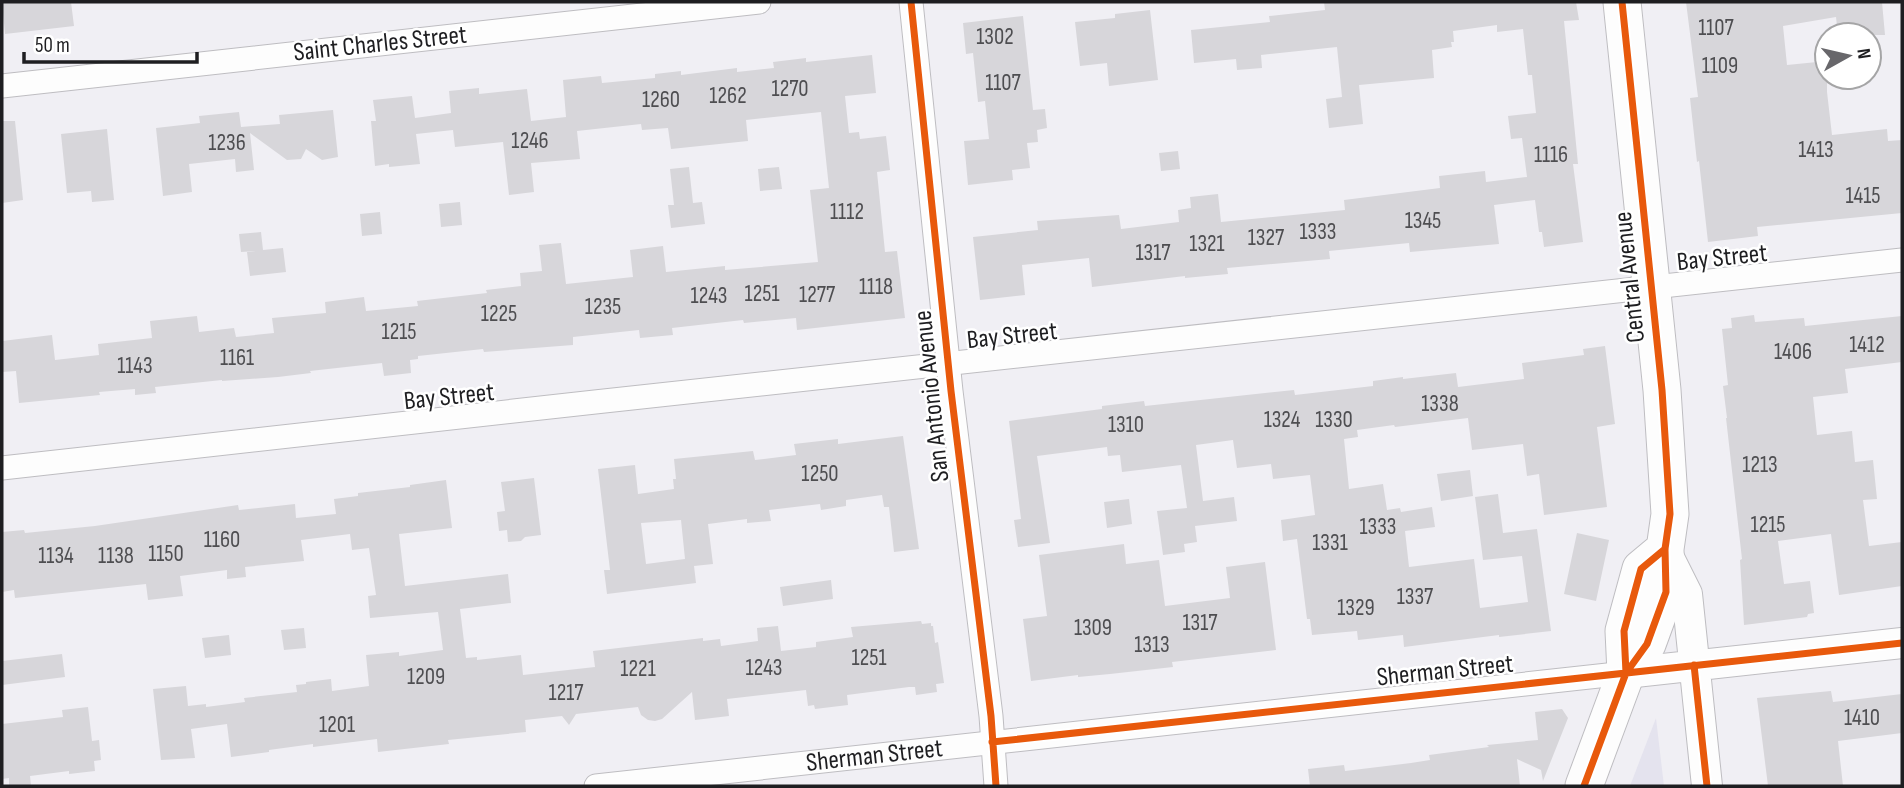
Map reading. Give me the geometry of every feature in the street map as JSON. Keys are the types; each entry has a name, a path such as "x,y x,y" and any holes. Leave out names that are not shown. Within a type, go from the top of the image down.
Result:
{"main road":[{"name":"Central Avenue","path":"1622,2 1670,490 1665,549"},
{"path":"1584,786 1626,673 1624,631 1641,569 1665,549"}],"street":[{"name":"Saint Charles Street","path":"2,86 759,2"},
{"name":"San Antonio Avenue","path":"911,2 948,364 991,716 996,786"},
{"name":"Bay Street","path":"2,468 1902,260"},
{"path":"1665,549 1687,594 1707,786"},
{"name":"Sherman Street","path":"596,786 1902,643"}],"shaded area":[{"path":"1656,718 1664,786 1630,786"}],"building":[{"path":"2,2 71,2 74,26 5,34"},
{"path":"1324,2 1576,2 1579,20 1564,21 1578,164 1573,164 1583,242 1544,247 1535,200 1494,205 1499,244 1410,252 1409,243 1329,251 1330,259 1227,268 1228,274 1185,276 1092,287 1089,258 1022,265 1025,295 980,300 973,237 1038,230 1037,221 1119,215 1121,229 1179,222 1178,210 1191,208 1190,197 1218,194 1221,222 1345,210 1344,200 1440,188 1439,176 1485,171 1486,182 1527,177 1522,138 1511,139 1508,116 1536,113 1523,29 1497,32 1497,25 1453,31 1452,47 1432,50 1434,78 1359,85 1363,124 1329,128 1326,99 1342,97 1337,47 1261,55 1262,68 1237,70 1236,59 1194,63 1191,30 1270,22 1269,16 1325,10"},
{"path":"1686,2 1882,2 1885,35 1883,21 1836,21 1836,17 1783,26 1787,65 1813,62 1813,91 1827,91 1832,135 1887,129 1888,141 1902,140 1902,213 1757,227 1758,236 1708,242 1690,98 1698,97"},
{"path":"1150,10 1158,80 1109,86 1107,63 1080,66 1075,22 1115,18 1115,14"},
{"path":"1023,16 1033,110 1045,109 1047,128 1037,130 1038,142 1027,143 1030,168 1012,170 1013,180 968,185 964,141 989,139 985,101 978,102 973,53 966,54 963,23"},
{"path":"872,55 876,93 845,96 849,133 859,132 860,139 886,136 890,170 877,172 885,252 897,251 905,318 797,330 796,318 744,323 743,320 672,328 673,335 640,338 639,330 573,337 573,345 484,352 483,349 418,356 418,359 410,360 411,373 384,376 382,363 278,377 155,387 156,393 135,395 135,389 19,403 16,371 2,372 2,341 52,335 55,360 99,355 98,344 152,338 150,321 197,316 199,332 234,328 236,337 274,333 272,318 326,313 325,302 364,297 366,311 418,306 417,301 521,286 520,273 542,271 539,245 561,243 566,284 633,277 630,250 663,246 666,272 725,266 725,270 818,262 810,190 829,188 821,112 746,120 748,141 671,149 668,128 642,130 641,124 577,131 580,159 531,163 534,192 509,195 503,142 455,147 453,130 416,134 420,164 375,166 371,121 376,121 373,100 412,96 415,118 451,113 449,91 479,88 479,94 527,89 531,121 566,117 563,80 601,76 602,83 655,78 655,74 681,71 681,75 737,68 737,72 774,68 773,62 806,58 806,62"},
{"path":"333,110 338,157 322,160 306,149 301,159 287,160 250,133 254,170 236,172 235,159 189,164 192,192 163,196 156,128 200,123 199,116 239,112 241,127 280,124 279,115"},
{"path":"2,121 15,121 23,200 2,203"},
{"path":"107,129 114,200 92,202 91,191 67,193 61,134"},
{"path":"1178,151 1180,169 1161,171 1159,153"},
{"path":"689,167 693,203 702,202 705,224 671,228 668,205 674,205 670,169"},
{"path":"779,167 782,189 760,191 758,169"},
{"path":"460,202 462,225 441,227 439,204"},
{"path":"380,212 382,234 362,236 360,214"},
{"path":"261,232 263,250 283,248 286,272 250,276 247,252 256,251 241,252 239,234"},
{"path":"1754,315 1755,322 1804,318 1805,326 1902,316 1902,362 1845,369 1848,393 1813,397 1817,435 1852,431 1855,462 1873,460 1877,499 1863,500 1869,546 1902,542 1902,586 1839,595 1831,534 1778,541 1784,584 1810,581 1814,613 1808,614 1807,617 1744,625 1742,559 1723,386 1728,385 1722,329 1732,328 1731,318"},
{"path":"1605,346 1615,424 1597,427 1607,507 1544,515 1539,474 1527,476 1523,444 1472,450 1468,418 1357,430 1358,437 1344,439 1349,489 1383,484 1387,510 1400,508 1401,512 1432,507 1435,527 1405,531 1409,567 1474,559 1480,608 1528,602 1522,556 1483,560 1475,497 1498,494 1503,533 1537,529 1551,631 1404,647 1403,635 1358,640 1357,631 1312,635 1310,619 1307,619 1297,539 1283,541 1281,520 1315,515 1310,475 1273,479 1271,464 1237,468 1233,440 1196,445 1203,501 1234,497 1237,521 1195,526 1197,542 1184,544 1185,552 1163,555 1157,511 1187,508 1181,465 1122,472 1120,455 1108,456 1107,447 1037,456 1050,543 1018,547 1014,520 1021,519 1009,421 1144,401 1145,406 1294,390 1295,395 1373,386 1373,381 1403,377 1456,373 1458,387 1524,379 1522,363 1584,355 1583,349"},
{"path":"903,436 919,549 894,552 889,507 884,507 882,495 846,500 846,506 821,510 820,504 769,510 771,521 747,523 747,519 708,524 713,564 694,566 696,583 607,594 604,570 610,570 598,469 635,465 638,494 674,489 674,459 753,451 755,460 796,455 794,444 838,439 838,444","holes":["681,520 685,559 646,564 641,523"]},
{"path":"1470,470 1473,496 1441,501 1437,474"},
{"path":"534,478 541,535 508,542 507,530 499,531 497,512 505,511 501,482"},
{"path":"446,480 452,528 399,534 405,586 508,574 511,603 460,609 466,658 477,657 477,660 521,655 523,675 595,667 593,651 703,638 703,641 720,639 721,646 758,641 757,628 778,626 781,651 816,647 816,642 853,637 851,627 921,621 922,624 931,623 933,626 944,683 936,684 937,692 916,695 915,687 909,687 847,695 848,705 815,709 814,705 808,706 806,690 727,699 729,716 695,720 692,692 662,719 655,721 641,715 638,707 576,714 569,725 562,716 525,720 526,732 448,740 449,744 378,752 377,739 313,747 313,744 231,757 227,724 191,729 195,758 161,760 153,689 186,686 188,706 206,704 206,707 245,702 244,698 297,692 296,685 306,682 331,679 332,691 369,686 366,655 399,652 399,656 443,650 438,612 370,618 368,596 376,595 369,548 352,550 350,534 301,540 304,561 245,567 246,577 227,579 227,570 180,576 183,596 148,600 146,584 15,598 14,590 2,592 2,532 24,530 25,533 95,526 238,505 239,510 295,504 296,518 336,514 334,499"},
{"path":"1129,499 1132,524 1107,528 1104,502"},
{"path":"1577,533 1609,540 1596,601 1564,594"},
{"path":"1124,544 1126,564 1159,560 1165,606 1230,598 1226,567 1265,562 1276,650 1172,662 1173,667 1031,681 1023,619 1047,616 1039,555"},
{"path":"831,580 833,599 783,606 780,587"},
{"path":"304,628 306,648 284,650 281,630"},
{"path":"229,635 231,655 205,658 202,638"},
{"path":"62,654 65,677 2,685 2,661"},
{"path":"1831,691 1833,702 1902,694 1902,733 1838,741 1843,786 1768,786 1757,698"},
{"path":"88,707 92,741 99,740 101,760 94,761 95,771 30,776 31,786 9,786 9,778 2,779 2,724 63,717 62,710"},
{"path":"1562,709 1568,718 1543,781 1541,770 1517,759 1520,786 1310,786 1308,769 1344,765 1345,771 1411,763 1430,760 1429,755 1538,740 1535,712"}],"cycle path":[{"path":"911,2 951,391 991,716 996,786"},
{"path":"1584,786 1626,673 1647,644 1666,592 1665,549 1670,514 1662,390 1622,2"},
{"path":"1626,673 1624,631 1641,569 1665,549"},
{"path":"992,742 1902,643"},
{"path":"1694,665 1707,786"}]}
